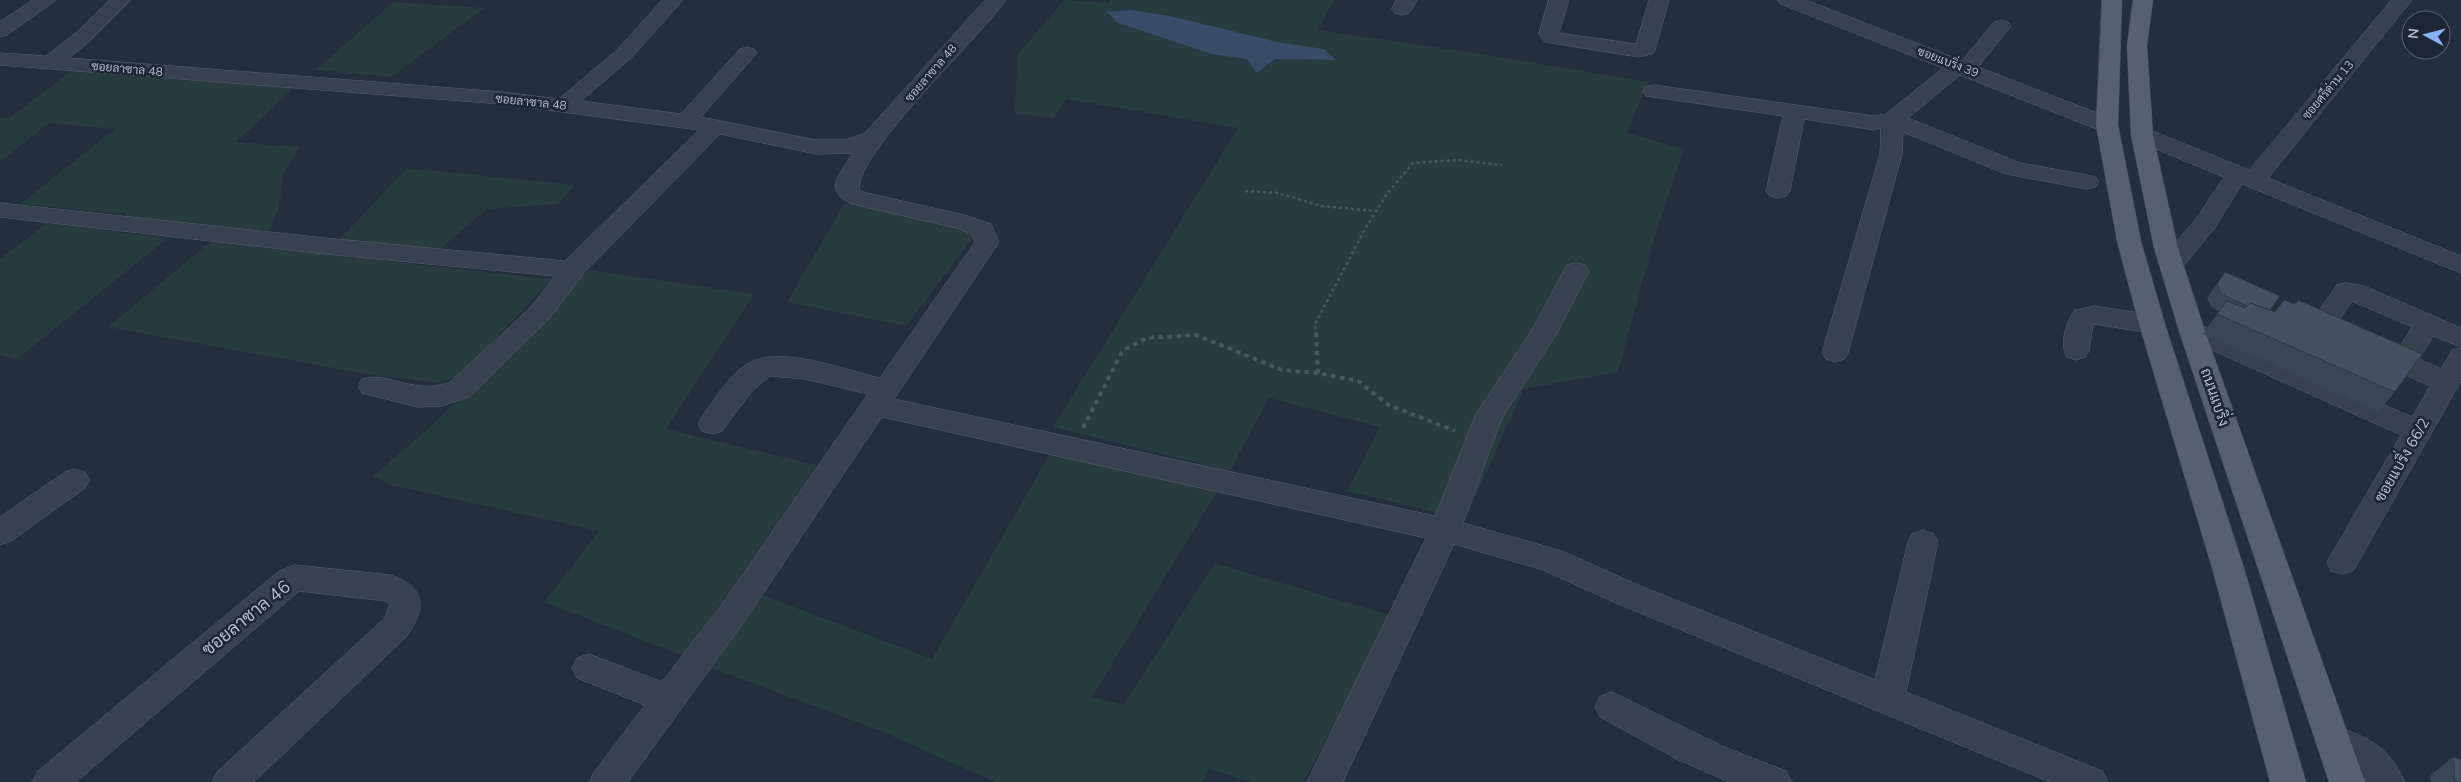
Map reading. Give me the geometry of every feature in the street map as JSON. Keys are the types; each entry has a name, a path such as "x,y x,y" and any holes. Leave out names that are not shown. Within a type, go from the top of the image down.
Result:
{"main road":[{"path":"2112,0 2107,125 2129,241 2152,324 2228,568 2288,782"},
{"name":"ถนนแบริ่ง","path":"2143,0 2137,46 2142,135 2171,264 2192,331 2348,782"}],"street":[{"path":"0,31 46,0"},
{"path":"50,63 83,37 121,0"},
{"path":"564,105 624,54 673,0"},
{"name":"ซอยลาซาล 48","path":"0,59 502,98 686,120 816,147 848,147 873,138 996,0"},
{"path":"1559,0 1549,34 1552,38 1639,52 1645,50 1659,0"},
{"name":"ซอยศรีด่าน 13","path":"2171,264 2245,177 2402,0"},
{"name":"ซอยแบริ่ง 39","path":"1803,2 1962,68 2107,125"},
{"path":"1654,91 1874,123 1893,120 1962,68 2001,26"},
{"path":"686,120 747,53"},
{"path":"1778,191 1795,112"},
{"path":"1893,120 2014,169 2088,182"},
{"path":"1835,352 1891,154 1893,120"},
{"path":"372,386 418,397 442,396 460,389 539,314 576,266 715,127"},
{"path":"2142,135 2461,265"},
{"path":"607,782 730,617 988,242 982,229 964,222 860,199 848,194 847,181 873,138"},
{"path":"0,210 344,248 566,269 576,266"},
{"path":"1325,782 1445,530 1488,416 1544,333 1576,271"},
{"path":"2446,382 2324,328 2322,325 2345,292 2349,291 2461,338"},
{"path":"2076,351 2082,316 2095,315 2152,324"},
{"path":"2404,363 2428,324"},
{"path":"2192,331 2418,431"},
{"name":"ซอยแบริ่ง 66/2","path":"2342,562 2461,357"},
{"path":"712,424 747,380 765,367 785,366 880,397 1073,449 1445,530 1551,560 1627,594 2090,782"},
{"path":"0,533 75,480"},
{"path":"1887,700 1923,542"},
{"name":"ซอยลาซาล 46","path":"50,782 289,581 295,578 390,588 401,593 405,600 405,611 396,627 230,782"},
{"path":"589,668 669,699"},
{"path":"1612,707 1692,750 1742,773 1774,782"},
{"path":"2335,742 2370,758 2387,782"}],"path":[{"path":"1318,373 1315,324 1386,195 1413,163 1437,159 1474,158 1502,165"},
{"path":"1245,192 1278,193 1322,206 1377,210"},
{"path":"1073,449 1122,350 1147,338 1196,335 1282,370 1318,373 1358,381 1389,405 1480,440"}],"green space":[{"path":"1064,0 1109,3 1111,0 1334,0 1318,30 1468,52 1648,82 1627,133 1684,149 1654,239 1618,372 1524,389 1465,519 1347,491 1380,427 1269,398 1230,471 1053,427 1238,128 1066,99 1054,118 1015,114 1017,55","holes":["1118,23 1324,49 1336,60 1247,59 1211,54"]},
{"path":"393,2 484,8 391,77 316,70"},
{"path":"75,68 147,77 294,88 236,142 299,147 283,175 279,208 269,231 128,218 124,214 20,204 115,129 49,123 0,162 0,118 8,119"},
{"path":"407,168 575,185 558,204 487,209 440,249 339,240"},
{"path":"844,204 965,227 974,236 906,326 787,302"},
{"path":"47,223 168,238 17,359 0,355 0,259"},
{"path":"210,242 552,279 462,374 441,383 372,375 108,327"},
{"path":"589,270 754,294 666,429 817,465 684,656 544,602 599,531 391,485 373,476 429,428"},
{"path":"1051,452 1217,492 1092,697 1123,705 1215,563 1396,617 1303,782 1252,782 1208,769 1202,782 995,782 881,731 712,668 762,595 932,659"}],"water":[{"path":"1130,10 1170,16 1277,42 1324,49 1336,60 1275,59 1257,73 1247,59 1211,54 1118,23 1107,12"}],"building":[{"path":"2225,272 2280,296 2270,310 2250,303 2247,306 2221,294 2217,284"},
{"path":"2284,300 2295,304 2298,300 2422,354 2395,392 2217,314 2227,301 2245,308 2250,303 2275,312"},
{"path":"2453,757 2461,760 2461,782 2455,782"}]}
